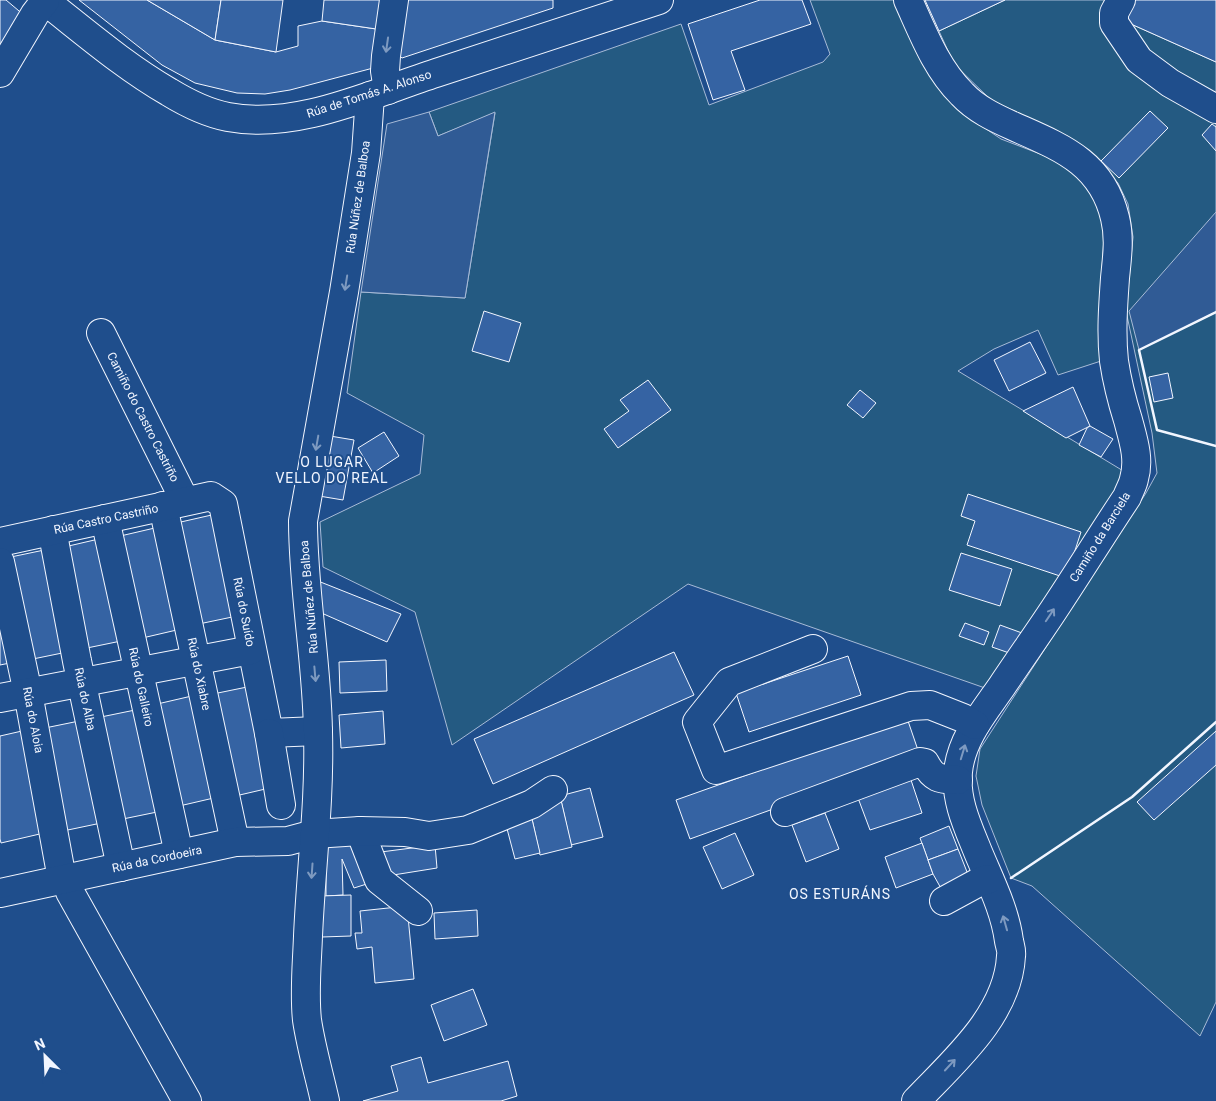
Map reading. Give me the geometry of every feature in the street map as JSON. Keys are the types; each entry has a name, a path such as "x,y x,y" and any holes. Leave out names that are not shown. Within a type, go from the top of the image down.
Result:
{"street":[{"name":"Rúa de Tomás A. Alonso","path":"45,0 147,79 190,104 227,117 264,120 307,115 659,0"},
{"path":"0,73 45,0"},
{"name":"Rúa Núñez de Balboa","path":"325,1101 308,1020 306,983 318,791 318,731 303,548 304,521 349,264 366,153 379,93 386,71 386,56 394,0"},
{"name":"Camiño da Barciela","path":"908,0 945,75 963,95 994,118 1043,139 1073,156 1088,167 1099,181 1108,198 1115,218 1118,240 1112,330 1114,362 1135,448 1136,462 1134,479 1126,497 1051,615 975,724 963,749 958,772 958,793 963,813 1001,909 1012,955 1007,979 998,1004 985,1026 916,1101"},
{"path":"1121,0 1114,12 1114,23 1139,60 1170,83 1216,109"},
{"name":"Camiño do Castro Castriño","path":"101,332 186,501"},
{"name":"Rúa Castro Castriño","path":"0,542 186,501"},
{"name":"Rúa do Suído","path":"186,501 224,504 282,805"},
{"name":"Rúa do Xiabre","path":"186,501 196,660 235,842"},
{"name":"Rúa do Galleiro","path":"105,519 178,854"},
{"name":"Rúa do Alba","path":"54,530 54,540 82,682 121,867"},
{"name":"Rúa do Aloia","path":"0,562 65,879 70,892 187,1101"},
{"path":"0,698 251,650"},
{"path":"813,650 729,682 697,722 716,770 911,706 930,705 975,724"},
{"path":"269,733 318,731"},
{"path":"785,812 920,762 925,763 930,774 940,779 958,780"},
{"name":"Rúa da Cordoeira","path":"0,893 235,842 288,841 314,834 360,830 406,832 429,836 468,830 532,804 553,790"},
{"path":"360,830 379,880 418,911"},
{"path":"944,901 979,882 989,879"}],"shaded area":[{"path":"810,0 894,0 961,112 1001,139 1048,157 1075,171 1093,196 1105,223 1102,267 1104,360 1058,375 1038,330 994,349 958,371 1125,472 1123,496 985,688 688,584 452,745 415,612 323,567 320,522 420,474 424,435 347,393 361,292 465,298 495,113 438,136 429,112 681,24 709,105 823,62 830,54"},
{"path":"1005,0 1130,0 1122,20 1216,62 1216,1002 1200,1036 1032,886 1011,878 982,805 976,776 980,749 1146,493 1157,473 1152,433 1126,311 1133,237 1128,204 1118,183 1096,158 1069,137 991,100 954,64 939,31"},
{"path":"429,112 438,136 495,112 465,298 361,292 387,124"},
{"path":"1216,212 1216,312 1139,350 1129,311"}],"building":[{"path":"0,0 6,0 25,16 0,59"},
{"path":"79,0 147,0 215,40 276,52 298,46 298,26 322,21 383,30 377,67 290,90 265,94 237,93 195,83 162,65"},
{"path":"147,0 221,0 215,40"},
{"path":"221,0 283,0 276,52 215,40"},
{"path":"324,0 387,0 383,30 322,21"},
{"path":"402,0 553,0 553,8 402,58 395,52"},
{"path":"760,0 802,0 811,24 731,51 745,90 713,100 688,24"},
{"path":"925,0 1005,0 939,31"},
{"path":"1130,0 1216,0 1216,62 1122,20"},
{"path":"1150,111 1168,128 1119,178 1101,161"},
{"path":"1212,124 1216,127 1216,151 1202,135"},
{"path":"484,311 521,323 509,362 472,351"},
{"path":"1030,342 1046,373 1009,391 994,360"},
{"path":"1168,373 1173,398 1154,402 1149,377"},
{"path":"648,380 671,410 618,448 604,429 629,411 620,400"},
{"path":"1073,387 1090,426 1066,438 1023,411"},
{"path":"860,390 876,403 863,418 847,405"},
{"path":"1090,426 1113,439 1101,457 1079,445 1087,428"},
{"path":"384,432 399,456 373,473 358,448"},
{"path":"330,436 354,440 343,500 319,496"},
{"path":"968,494 1081,532 1066,578 967,545 975,521 961,516"},
{"path":"216,514 237,616 194,625 172,524"},
{"path":"159,527 181,629 138,639 116,537"},
{"path":"103,538 126,640 82,649 60,548"},
{"path":"49,549 72,651 28,660 6,558"},
{"path":"961,553 1012,569 1000,606 949,590"},
{"path":"318,581 401,614 387,642 317,611"},
{"path":"0,618 10,663 0,665"},
{"path":"965,623 989,632 984,645 959,636"},
{"path":"1000,625 1022,633 1015,655 992,647"},
{"path":"674,652 694,695 493,784 474,739"},
{"path":"848,656 861,695 749,732 736,693"},
{"path":"386,660 387,691 340,693 339,662"},
{"path":"252,686 274,787 231,797 208,695"},
{"path":"196,695 218,797 175,807 153,705"},
{"path":"140,709 162,811 118,820 96,718"},
{"path":"383,711 385,744 341,748 339,715"},
{"path":"907,718 920,756 690,839 676,800"},
{"path":"84,720 106,822 63,831 40,729"},
{"path":"22,731 44,833 1,843 0,736"},
{"path":"1216,731 1216,765 1154,820 1137,802"},
{"path":"911,780 922,813 870,830 858,798"},
{"path":"590,788 603,837 571,845 560,796"},
{"path":"561,800 572,847 540,855 532,819"},
{"path":"825,813 839,849 806,862 792,825"},
{"path":"532,819 540,853 515,859 506,825"},
{"path":"949,826 958,849 928,860 920,838"},
{"path":"735,833 754,875 722,889 703,847"},
{"path":"326,842 356,843 373,882 354,888 342,859 343,895 326,896"},
{"path":"922,843 933,874 896,888 885,857"},
{"path":"435,845 437,868 387,876 373,853"},
{"path":"958,849 969,877 943,892 928,860"},
{"path":"351,895 351,936 322,937 321,896"},
{"path":"407,906 414,979 375,983 372,947 357,949 355,933 362,933 360,911"},
{"path":"477,910 478,936 435,939 434,913"},
{"path":"473,989 487,1025 444,1041 431,1005"},
{"path":"421,1057 428,1083 508,1061 517,1096 501,1101 363,1101 398,1091 391,1066"}],"wall":[{"path":"1216,312 1139,350 1157,430 1216,446"},
{"path":"1011,878 1132,797 1216,722"}],"district":[{"name":"O LUGAR VELLO DO REAL","path":"332,470"},
{"name":"OS ESTURÁNS","path":"840,894"}]}
